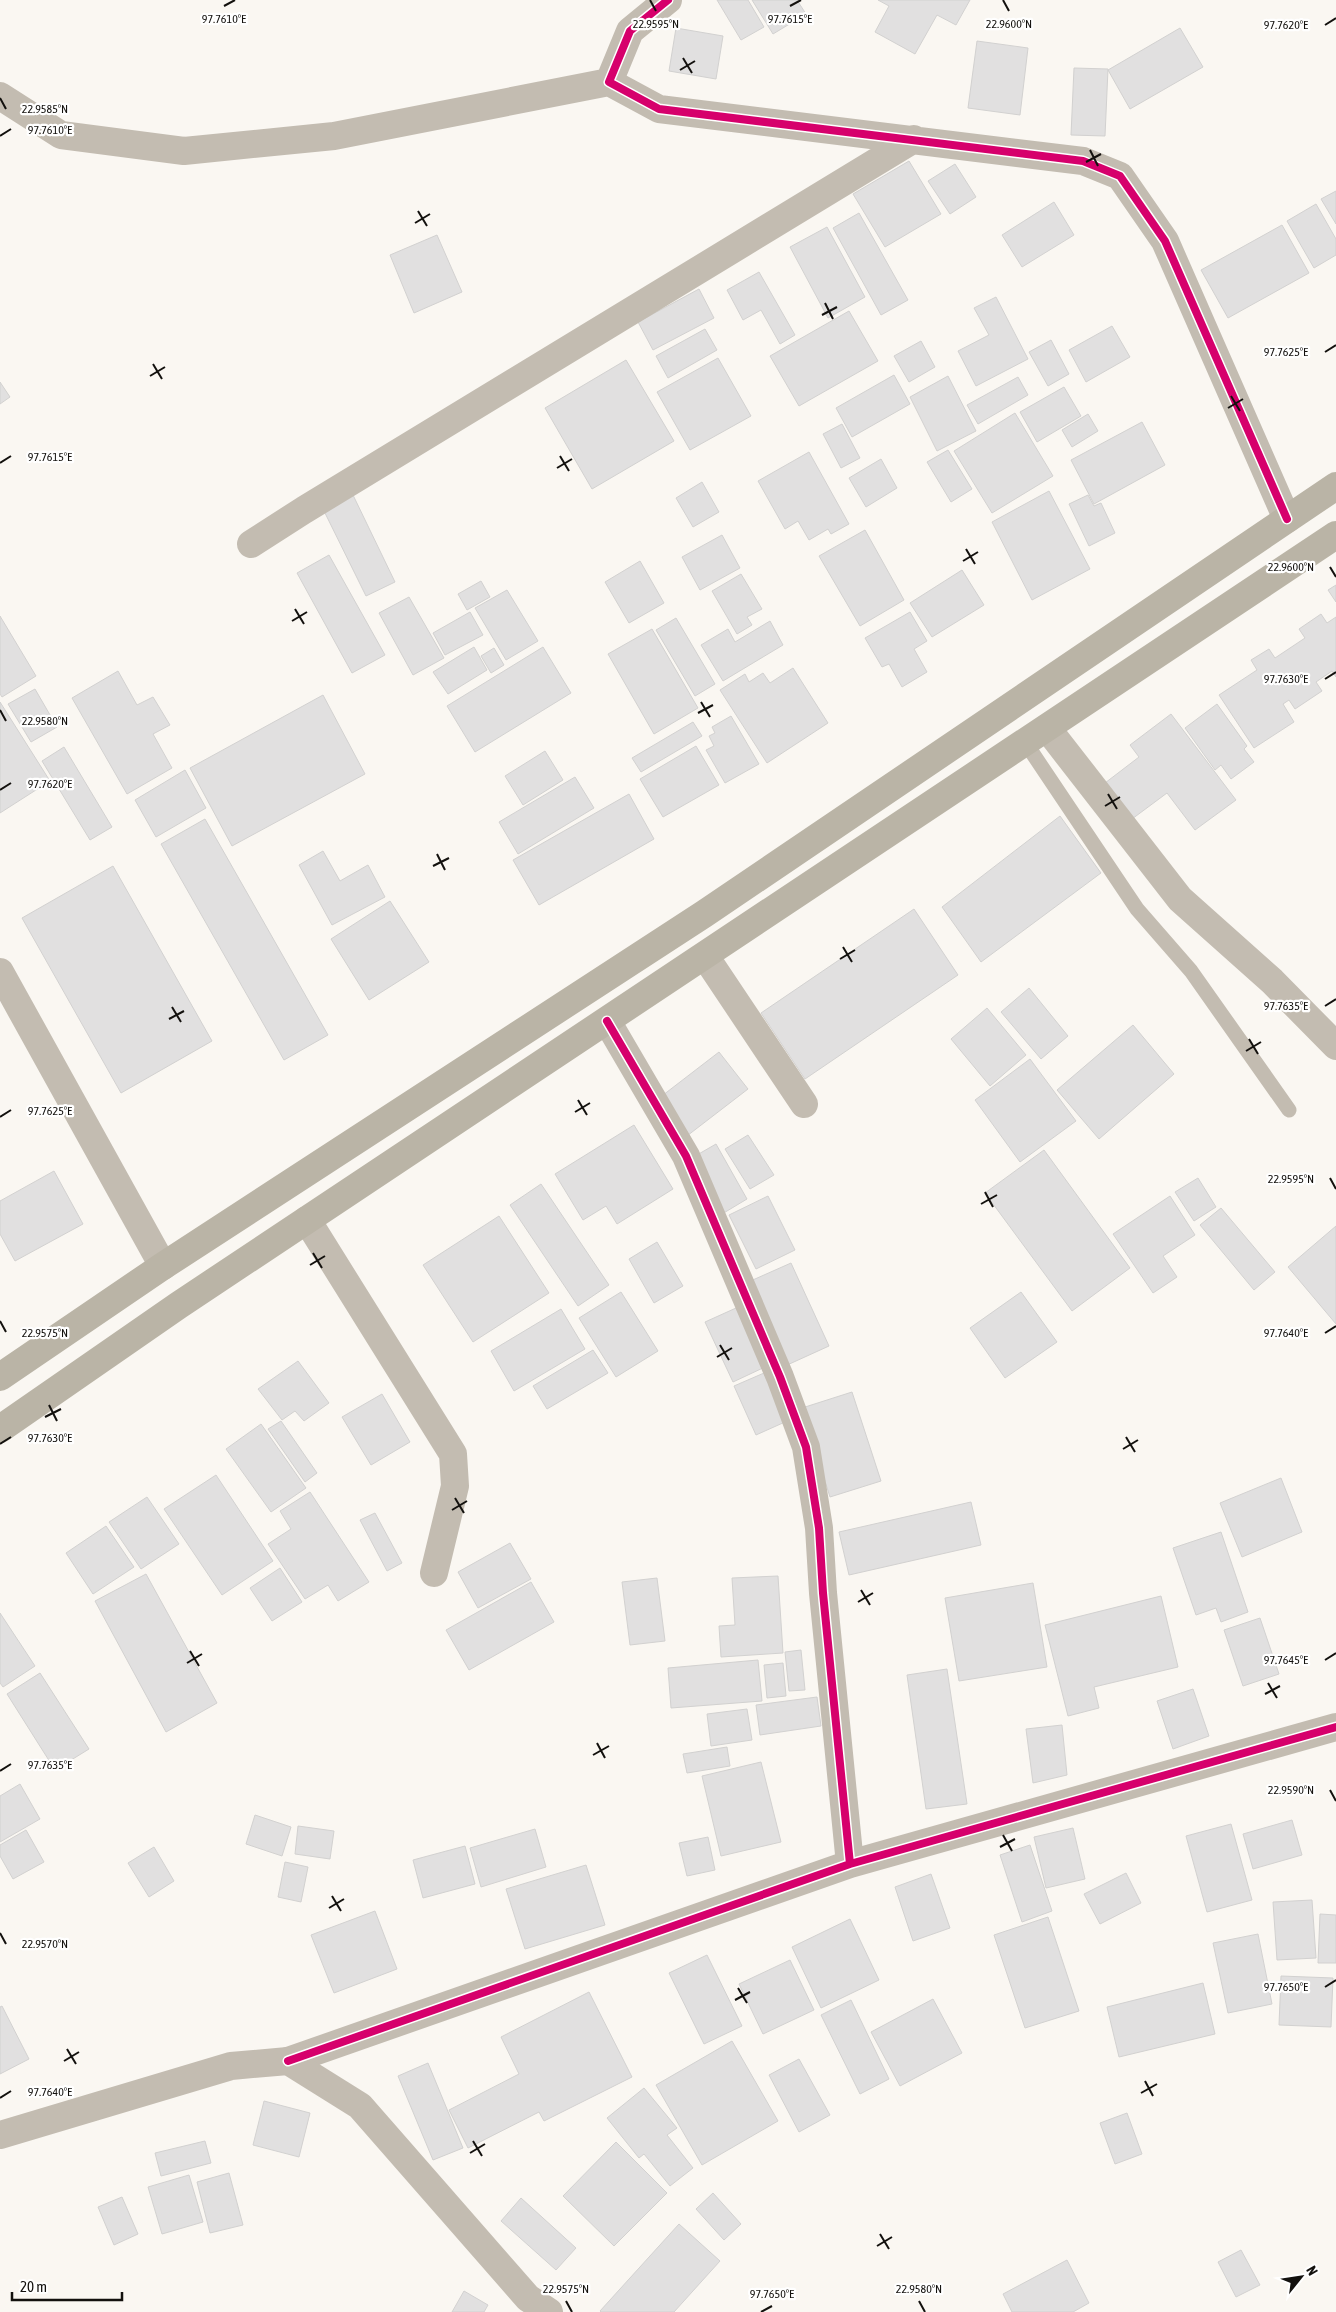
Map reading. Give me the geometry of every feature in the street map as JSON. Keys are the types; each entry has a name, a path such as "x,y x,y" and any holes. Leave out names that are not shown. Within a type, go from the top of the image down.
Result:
{"main road":[{"path":"0,1377 163,1266 704,914 1336,486"},
{"path":"0,1429 179,1305 1336,535"}],"street":[{"path":"609,82 630,31 668,0"},
{"path":"0,96 61,135 184,151 334,136 609,82 659,109 1083,161 1120,176 1165,241 1287,519"},
{"path":"251,544 914,139"},
{"path":"1036,735 1180,899 1272,981 1336,1046"},
{"path":"705,956 804,1104"},
{"path":"0,972 163,1266"},
{"path":"607,1021 686,1156 780,1377 806,1446 819,1528 823,1593 850,1864"},
{"path":"308,1220 453,1454 455,1486 434,1574"},
{"path":"0,2135 231,2066 288,2061 850,1864 1336,1727"},
{"path":"288,2061 360,2106 528,2298 549,2312"}],"lane":[{"path":"1036,735 1137,909 1191,971 1289,1110"}],"building":[{"path":"717,0 748,0 764,27 741,40"},
{"path":"752,0 797,0 806,14 773,34"},
{"path":"878,0 970,0 956,25 937,15 915,54 875,32 889,6"},
{"path":"676,28 723,36 716,79 669,71"},
{"path":"1180,28 1203,67 1130,109 1108,70"},
{"path":"977,41 1028,48 1020,115 968,108"},
{"path":"1074,68 1108,69 1105,136 1071,135"},
{"path":"909,161 941,214 885,247 853,194"},
{"path":"955,164 976,197 950,214 928,181"},
{"path":"1336,191 1336,224 1321,199"},
{"path":"1054,202 1074,235 1022,267 1002,235"},
{"path":"1316,204 1336,239 1336,255 1314,268 1287,221"},
{"path":"859,213 908,300 881,315 833,228"},
{"path":"1282,225 1309,273 1228,318 1201,270"},
{"path":"827,227 865,297 828,318 790,247"},
{"path":"437,235 462,292 414,313 390,255"},
{"path":"759,272 795,335 780,344 761,310 743,320 727,290"},
{"path":"699,289 714,318 653,350 638,322"},
{"path":"996,297 1028,359 976,386 958,351 989,335 974,308"},
{"path":"849,311 878,361 799,406 770,356"},
{"path":"1112,326 1130,357 1086,382 1069,350"},
{"path":"705,329 717,350 668,378 656,356"},
{"path":"1051,340 1069,374 1048,386 1029,352"},
{"path":"921,341 935,367 909,382 894,356"},
{"path":"718,358 751,416 690,450 657,392"},
{"path":"626,360 674,441 592,489 545,408"},
{"path":"894,375 910,404 852,437 836,408"},
{"path":"948,376 976,431 937,451 910,397"},
{"path":"1018,377 1028,395 978,424 967,405"},
{"path":"0,382 10,397 0,404"},
{"path":"1064,387 1081,416 1037,442 1020,412"},
{"path":"1015,413 1053,476 992,513 954,451"},
{"path":"1088,414 1098,431 1072,447 1062,430"},
{"path":"1142,422 1165,465 1094,504 1071,460"},
{"path":"842,424 860,458 841,468 823,434"},
{"path":"948,450 972,489 951,502 927,462"},
{"path":"809,452 849,524 831,534 828,529 809,540 798,521 785,529 758,481"},
{"path":"881,459 897,488 866,507 849,478"},
{"path":"702,482 719,512 693,527 676,498"},
{"path":"1049,491 1090,569 1032,600 992,522"},
{"path":"353,495 395,582 366,596 323,509"},
{"path":"1088,495 1094,506 1101,503 1115,533 1089,546 1069,504"},
{"path":"865,530 904,600 860,626 819,556"},
{"path":"722,535 740,568 700,590 682,557"},
{"path":"329,555 385,655 352,673 297,573"},
{"path":"640,561 664,603 629,623 605,582"},
{"path":"962,570 984,605 932,637 910,603"},
{"path":"741,574 762,609 747,617 752,625 737,634 712,591"},
{"path":"481,581 490,597 467,610 458,594"},
{"path":"1336,585 1336,602 1328,590"},
{"path":"507,590 538,641 506,660 475,608"},
{"path":"409,597 444,658 413,675 379,613"},
{"path":"470,612 483,635 445,655 433,633"},
{"path":"910,612 927,641 914,649 927,672 902,687 889,664 882,667 865,638"},
{"path":"1321,614 1327,623 1336,617 1336,677 1332,671 1316,682 1322,691 1295,709 1289,700 1283,704 1294,722 1254,748 1219,695 1257,670 1251,660 1269,649 1275,658 1305,638 1299,629"},
{"path":"0,616 36,676 2,697 0,694"},
{"path":"676,618 715,684 695,696 656,630"},
{"path":"770,621 783,645 723,681 701,645 728,629 735,642"},
{"path":"652,629 698,708 654,734 608,654"},
{"path":"474,647 487,670 448,694 433,672"},
{"path":"543,647 571,693 475,752 447,706"},
{"path":"494,648 504,665 491,673 481,656"},
{"path":"793,668 828,723 767,763 720,690 745,674 749,682 763,673 770,683"},
{"path":"118,671 137,705 153,697 170,725 153,734 172,768 127,794 72,698"},
{"path":"35,689 57,727 31,742 8,704"},
{"path":"323,695 365,774 232,846 190,768"},
{"path":"0,702 50,781 0,813"},
{"path":"1217,704 1247,746 1244,749 1254,762 1231,779 1221,765 1215,770 1185,728"},
{"path":"1171,714 1236,800 1195,830 1167,793 1132,819 1105,783 1139,757 1130,745"},
{"path":"731,716 759,764 725,783 706,750 714,746 709,736 715,733 712,727"},
{"path":"693,722 702,736 641,772 632,758"},
{"path":"696,746 719,785 663,817 640,779"},
{"path":"64,747 112,827 90,840 42,761"},
{"path":"545,751 563,780 523,805 505,776"},
{"path":"185,770 206,808 156,837 135,800"},
{"path":"575,777 594,808 518,854 499,822"},
{"path":"629,794 654,839 539,905 513,860"},
{"path":"1060,816 1101,873 981,962 942,907"},
{"path":"205,819 328,1035 284,1060 161,844"},
{"path":"323,851 340,881 368,865 385,897 332,925 299,865"},
{"path":"113,866 212,1041 121,1093 22,918"},
{"path":"390,901 429,962 369,1000 331,939"},
{"path":"914,909 958,975 805,1079 761,1013"},
{"path":"1029,988 1068,1036 1041,1059 1001,1012"},
{"path":"987,1008 1026,1055 990,1086 951,1039"},
{"path":"1133,1025 1174,1074 1099,1139 1057,1090"},
{"path":"719,1052 748,1089 683,1139 654,1102"},
{"path":"1030,1059 1076,1121 1020,1162 975,1100"},
{"path":"634,1125 673,1189 617,1224 606,1206 583,1220 555,1174"},
{"path":"748,1135 774,1175 750,1189 725,1149"},
{"path":"716,1144 747,1199 722,1214 690,1159"},
{"path":"1044,1150 1130,1268 1072,1311 985,1193"},
{"path":"54,1171 83,1224 15,1261 0,1234 0,1201"},
{"path":"1198,1178 1216,1207 1194,1221 1175,1192"},
{"path":"541,1184 609,1285 578,1306 510,1205"},
{"path":"768,1196 795,1250 756,1269 729,1215"},
{"path":"1170,1196 1195,1235 1163,1256 1177,1277 1153,1293 1113,1234"},
{"path":"1221,1208 1275,1272 1254,1290 1200,1225"},
{"path":"499,1216 549,1293 473,1342 423,1265"},
{"path":"1336,1226 1336,1324 1288,1267"},
{"path":"657,1242 683,1286 654,1303 629,1259"},
{"path":"791,1263 829,1346 785,1366 746,1283"},
{"path":"621,1292 658,1351 616,1377 579,1318"},
{"path":"1021,1292 1057,1342 1005,1378 970,1328"},
{"path":"736,1308 765,1367 733,1382 705,1322"},
{"path":"561,1309 585,1349 514,1391 491,1351"},
{"path":"593,1350 608,1373 547,1409 533,1386"},
{"path":"298,1361 329,1403 304,1421 295,1411 282,1420 258,1389"},
{"path":"764,1373 785,1422 756,1435 734,1386"},
{"path":"852,1392 881,1481 830,1497 802,1408"},
{"path":"382,1394 410,1442 371,1465 342,1417"},
{"path":"281,1421 317,1473 305,1482 268,1429"},
{"path":"261,1424 306,1488 271,1512 226,1449"},
{"path":"216,1475 273,1561 222,1595 164,1509"},
{"path":"1281,1478 1302,1532 1242,1557 1220,1503"},
{"path":"310,1492 369,1582 338,1601 328,1585 305,1599 268,1544 291,1529 280,1511"},
{"path":"147,1497 179,1544 141,1569 109,1522"},
{"path":"971,1502 981,1545 849,1575 839,1532"},
{"path":"375,1513 402,1563 387,1571 360,1520"},
{"path":"106,1526 134,1567 93,1594 66,1553"},
{"path":"1221,1532 1248,1612 1221,1622 1216,1608 1196,1615 1173,1548"},
{"path":"510,1543 531,1579 478,1608 458,1572"},
{"path":"280,1568 302,1602 272,1621 250,1588"},
{"path":"146,1574 217,1703 166,1732 95,1601"},
{"path":"778,1576 783,1653 721,1657 719,1626 735,1625 732,1578"},
{"path":"657,1578 665,1641 630,1645 622,1582"},
{"path":"531,1582 554,1622 469,1670 446,1630"},
{"path":"1033,1583 1047,1667 959,1681 945,1598"},
{"path":"1161,1596 1178,1667 1094,1687 1099,1708 1068,1716 1045,1625"},
{"path":"0,1613 35,1666 3,1687 0,1683"},
{"path":"1260,1618 1279,1674 1243,1686 1224,1630"},
{"path":"801,1650 805,1690 789,1691 785,1652"},
{"path":"758,1660 762,1701 671,1708 668,1668"},
{"path":"783,1663 786,1696 767,1698 764,1665"},
{"path":"947,1669 967,1804 926,1809 907,1675"},
{"path":"40,1673 89,1749 55,1770 7,1694"},
{"path":"1193,1689 1209,1736 1173,1749 1157,1701"},
{"path":"817,1697 821,1726 760,1735 756,1705"},
{"path":"747,1709 752,1740 711,1746 707,1714"},
{"path":"1062,1725 1067,1775 1033,1783 1026,1729"},
{"path":"727,1747 730,1766 687,1773 683,1754"},
{"path":"761,1762 781,1842 721,1856 702,1776"},
{"path":"20,1784 40,1819 0,1842 0,1796"},
{"path":"255,1815 291,1827 282,1856 246,1844"},
{"path":"1292,1820 1302,1855 1253,1869 1243,1834"},
{"path":"1231,1824 1252,1900 1207,1912 1186,1836"},
{"path":"298,1826 334,1831 330,1859 295,1854"},
{"path":"1073,1828 1085,1879 1046,1888 1034,1837"},
{"path":"535,1829 546,1867 481,1887 470,1848"},
{"path":"26,1830 44,1862 13,1879 0,1856 0,1845"},
{"path":"708,1837 715,1870 687,1876 679,1843"},
{"path":"1030,1845 1052,1911 1022,1922 1000,1855"},
{"path":"465,1846 475,1884 423,1898 413,1860"},
{"path":"154,1847 174,1881 149,1897 128,1863"},
{"path":"285,1862 308,1867 301,1902 278,1897"},
{"path":"586,1865 605,1925 525,1949 506,1889"},
{"path":"1126,1873 1141,1903 1100,1924 1084,1894"},
{"path":"931,1874 950,1928 913,1941 895,1887"},
{"path":"1312,1900 1316,1958 1277,1960 1273,1902"},
{"path":"375,1911 397,1969 334,1993 311,1935"},
{"path":"1320,1914 1336,1915 1336,1963 1318,1963"},
{"path":"1048,1917 1079,2011 1025,2028 994,1935"},
{"path":"850,1919 879,1980 821,2008 792,1947"},
{"path":"1258,1934 1272,2004 1228,2013 1213,1943"},
{"path":"707,1955 742,2026 704,2044 669,1973"},
{"path":"790,1960 814,2010 763,2034 739,1984"},
{"path":"1281,1976 1333,1978 1331,2027 1279,2025"},
{"path":"1203,1983 1215,2034 1119,2057 1107,2007"},
{"path":"589,1992 632,2077 544,2121 539,2112 468,2148 449,2110 519,2074 501,2037"},
{"path":"933,1999 962,2053 900,2086 871,2032"},
{"path":"851,2000 889,2079 860,2094 821,2015"},
{"path":"2,2006 29,2059 0,2074 0,2007"},
{"path":"732,2041 778,2121 702,2165 656,2085"},
{"path":"799,2059 830,2115 799,2132 769,2075"},
{"path":"428,2063 463,2148 433,2160 398,2076"},
{"path":"644,2088 677,2128 667,2135 693,2168 670,2186 644,2154 639,2158 607,2118"},
{"path":"264,2101 310,2113 299,2157 253,2145"},
{"path":"1127,2113 1142,2154 1115,2164 1100,2123"},
{"path":"205,2141 211,2163 161,2176 155,2153"},
{"path":"616,2142 667,2193 614,2246 563,2196"},
{"path":"229,2173 243,2225 210,2233 197,2182"},
{"path":"189,2175 203,2222 162,2234 148,2187"},
{"path":"713,2193 741,2224 724,2240 696,2209"},
{"path":"122,2197 138,2234 114,2245 98,2207"},
{"path":"521,2198 576,2248 556,2270 501,2221"},
{"path":"679,2224 720,2261 674,2312 601,2312 600,2311"},
{"path":"1241,2250 1260,2285 1236,2297 1218,2262"},
{"path":"1067,2260 1089,2303 1073,2312 1012,2312 1003,2294"},
{"path":"464,2291 488,2305 484,2312 452,2312"}],"cycle path":[{"path":"668,0 630,31 609,82 659,109 1083,161 1120,176 1165,241 1287,519"},
{"path":"607,1021 686,1156 780,1377 806,1447 819,1528 823,1593 850,1864"},
{"path":"288,2061 850,1864 1336,1727"}]}
